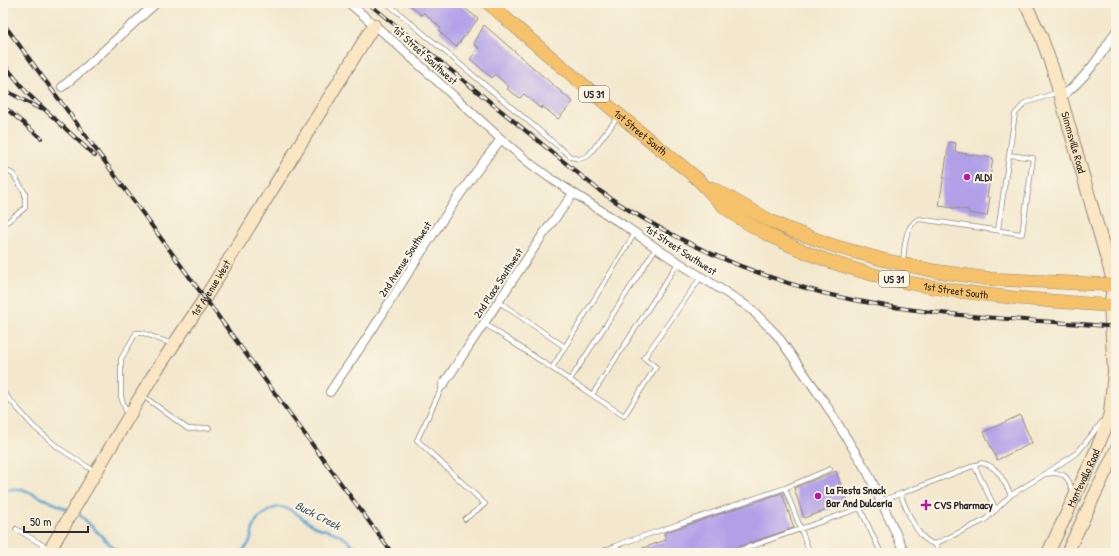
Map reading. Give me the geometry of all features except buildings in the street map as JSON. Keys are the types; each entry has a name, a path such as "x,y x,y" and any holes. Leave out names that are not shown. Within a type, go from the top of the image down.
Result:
{"main road":[{"name":"1st Street South","path":"488,3 620,115 702,182 727,208 765,233 794,248 825,260 894,279 965,292 1025,299 1113,305"},
{"name":"1st Street South","path":"702,182 773,222 834,246 903,264 960,275 991,279 1115,286"},
{"path":"765,233 773,222"}],"street":[{"path":"62,87 156,3"},
{"name":"1st Street Southwest","path":"349,3 532,165 573,194 635,233 678,263 725,291 746,306 777,335 825,402 868,473 906,553"},
{"name":"Simmsville Road","path":"1025,3 1041,36 1060,95 1115,286"},
{"name":"1st Avenue West","path":"49,551 128,417 205,298 374,24"},
{"path":"1060,95 1074,87 1097,62 1116,31"},
{"name":"2nd Avenue Southwest","path":"330,392 452,205 501,139"},
{"name":"2nd Place Southwest","path":"443,386 558,214 573,194"},
{"name":"Montevallo Road","path":"1048,553 1091,462 1110,413 1114,372 1113,305 1115,286"},
{"name":"Montevallo Road","path":"1067,553 1116,450"}],"lane":[{"path":"387,3 571,157 579,159 588,156 620,115"},
{"path":"998,230 1015,114 1025,103 1032,100 1060,95"},
{"path":"903,264 909,227 914,221 919,219 1022,234 1033,158 1008,155"},
{"path":"3,169 13,174 24,193 24,208 3,225"},
{"path":"552,368 635,233"},
{"path":"570,380 656,248"},
{"path":"592,395 678,263"},
{"path":"485,324 624,416 656,367 644,358 701,277"},
{"path":"499,302 565,347"},
{"path":"128,417 121,397 121,359 132,339 136,333 143,333 174,345"},
{"path":"443,386 417,440 485,504 465,519"},
{"path":"3,392 34,427 59,448 95,472"},
{"path":"142,395 188,429 209,428"},
{"path":"935,544 985,520 1011,495 1078,452 1110,413"},
{"path":"732,553 900,494 974,465 984,463 998,471 1011,495"},
{"path":"974,465 996,510"},
{"path":"598,553 623,543 785,488 830,469"},
{"path":"1045,474 1058,473 1065,476 1070,484 1073,499"},
{"path":"785,488 810,553"},
{"path":"900,494 921,534 926,540 935,544 940,553"},
{"path":"860,508 881,553"},
{"path":"16,529 49,551"}],"waterway":[{"name":"Buck Creek","path":"3,489 22,489 69,510"},
{"name":"Buck Creek","path":"241,553 250,542 253,527 257,520 266,512 278,507 291,510 316,527 334,532 352,544 359,553"},
{"name":"Buck Creek","path":"75,513 80,515 119,553"}],"railway":[{"path":"368,3 600,191 623,206 688,243 715,255 771,277 857,301 944,313 1116,327"},
{"path":"3,23 392,553"},
{"path":"3,63 28,94 95,156"},
{"path":"3,89 40,109"},
{"path":"3,106 41,138"}],"place":[{"name":"ALDI","path":"967,177"},
{"name":"La Fiesta Snack Bar And Dulcería","path":"818,496"},
{"name":"CVS Pharmacy","path":"926,505"}]}
